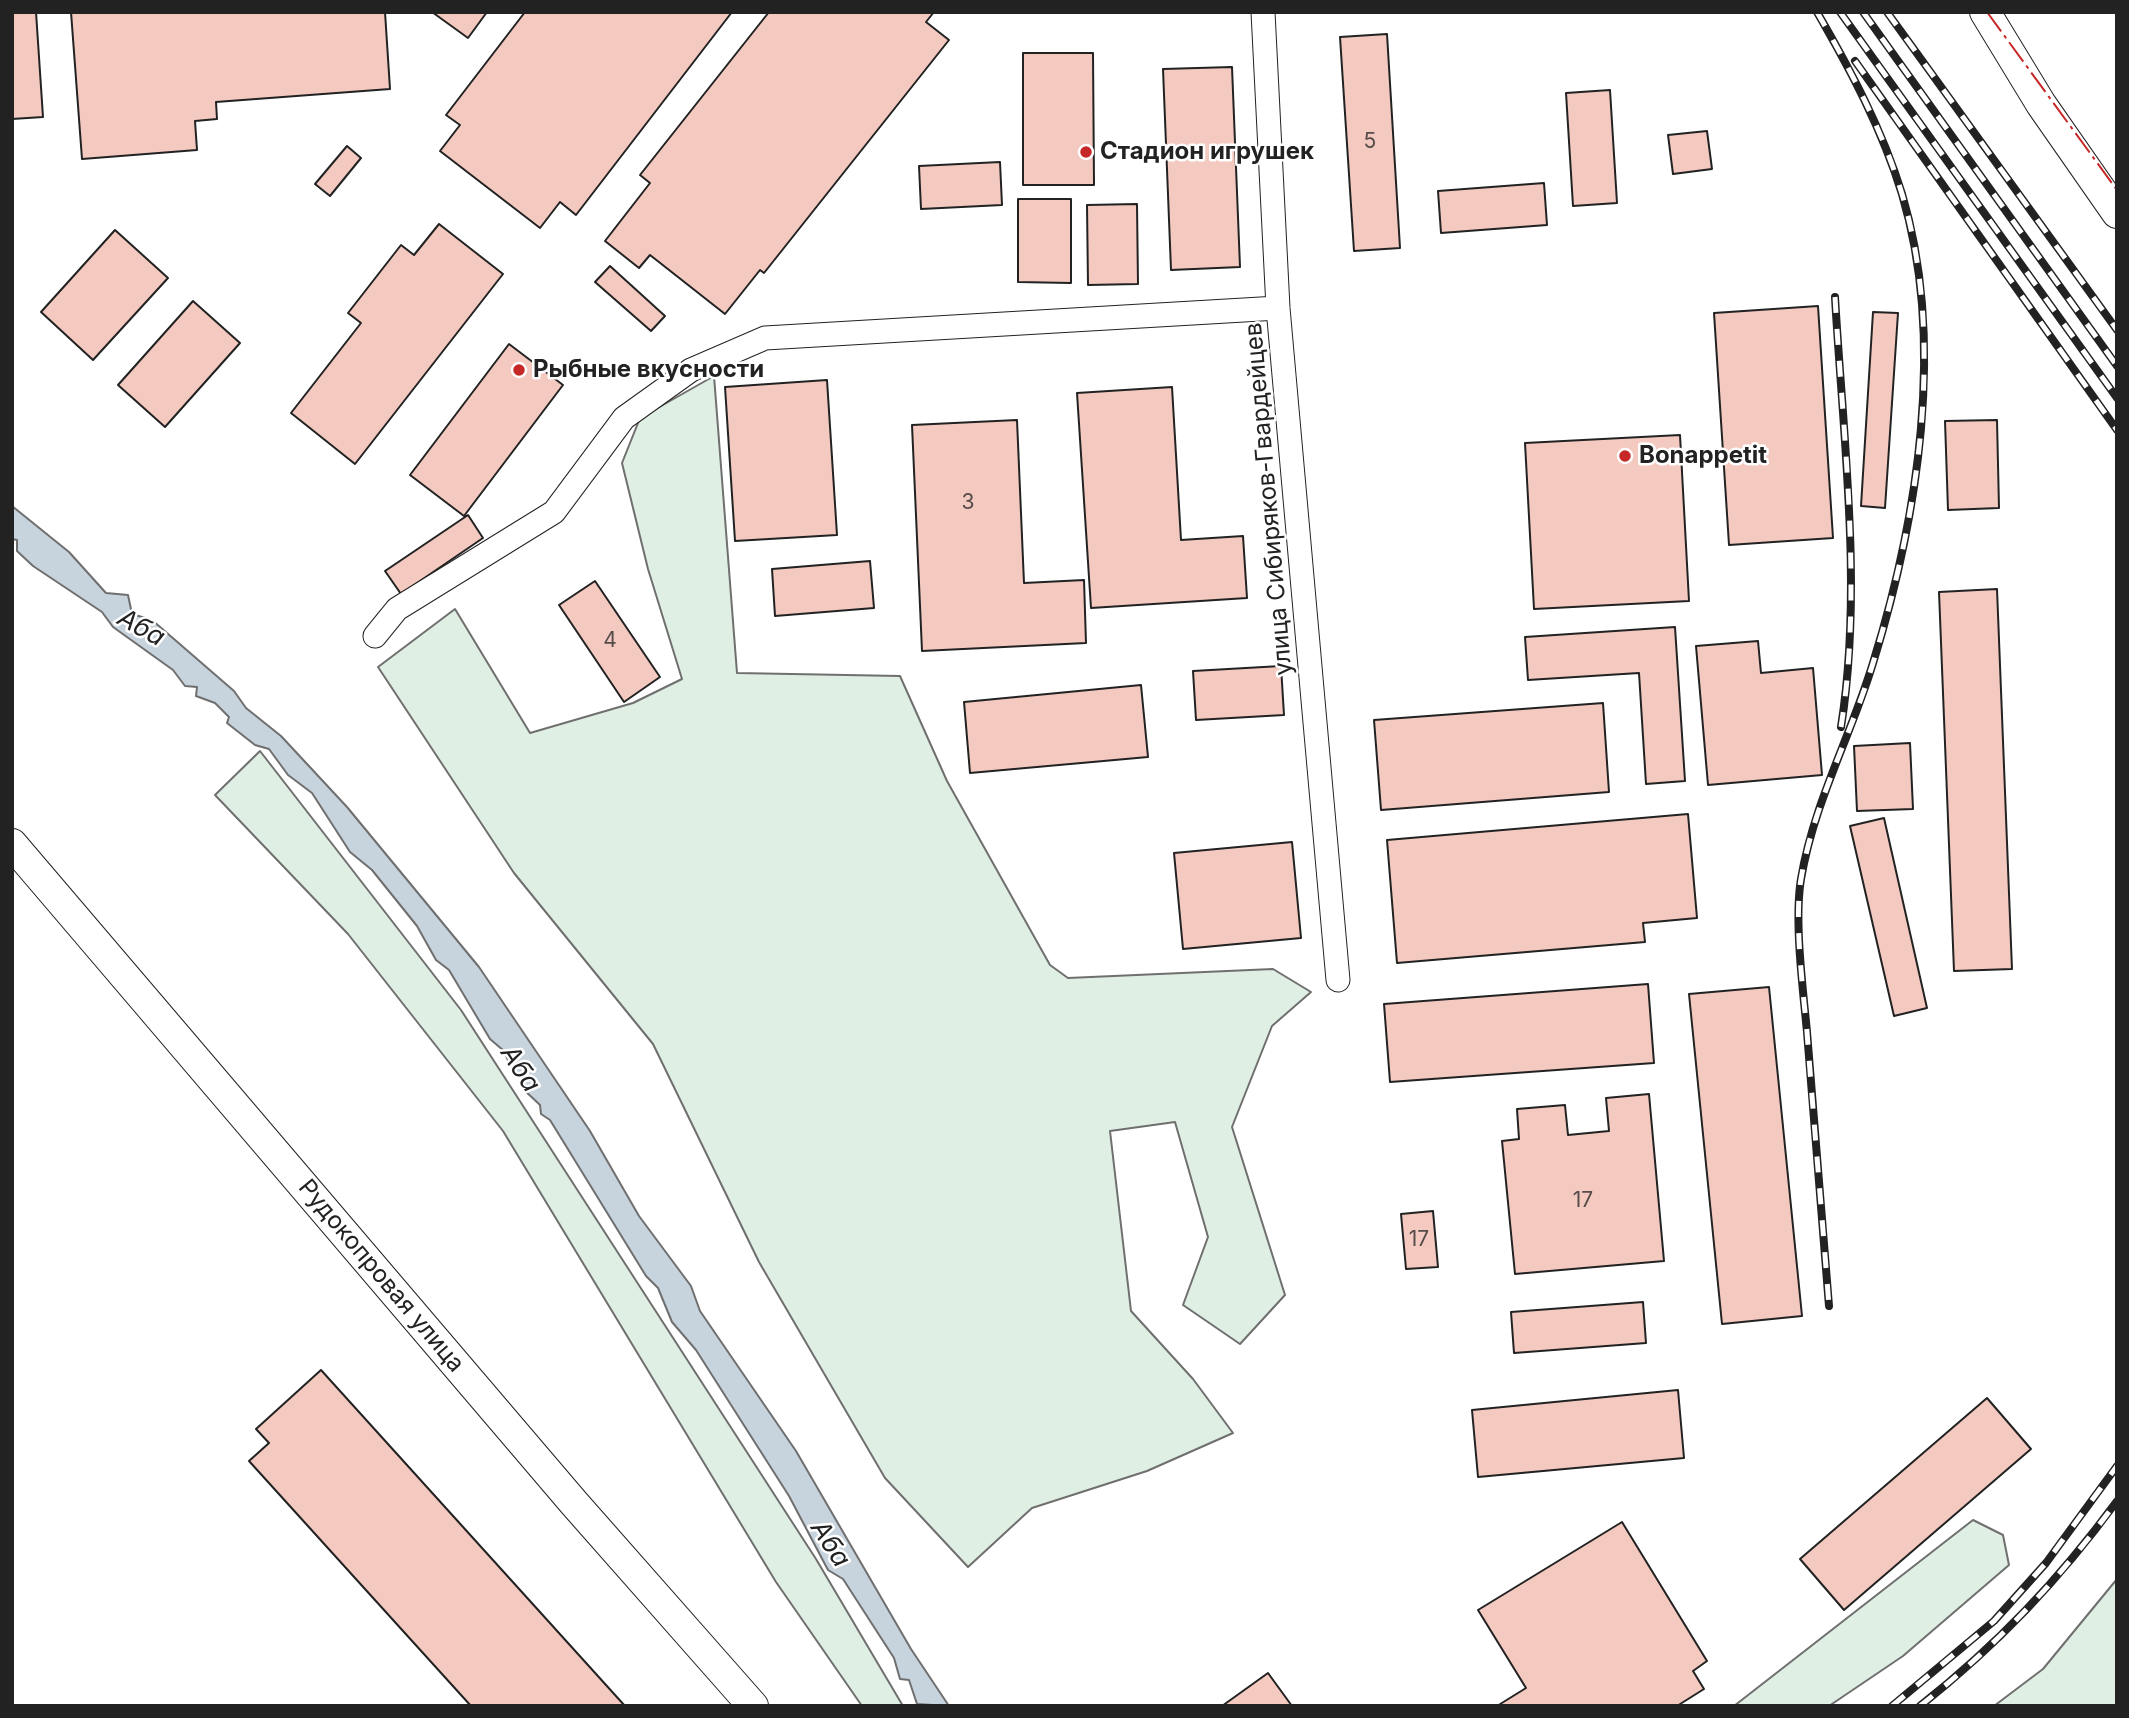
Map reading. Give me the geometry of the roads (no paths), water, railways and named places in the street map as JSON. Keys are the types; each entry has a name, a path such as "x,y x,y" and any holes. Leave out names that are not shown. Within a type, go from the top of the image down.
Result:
{"main road":[{"path":"1985,12 2041,104 2117,214"},
{"name":"Рудокопровая улица","path":"12,844 574,1503 753,1706"}],"street":[{"name":"улица Сибиряков-Гвардейцев","path":"1263,12 1279,308 1338,980"},
{"path":"375,636 397,609 554,512 624,418 691,370 765,338 1279,308"}],"water":[{"name":"Аба","path":"12,506 69,552 106,593 128,595 132,614 152,620 234,691 246,708 281,736 347,807 479,967 590,1131 639,1216 691,1286 700,1311 796,1451 911,1649 949,1706 917,1704 909,1680 900,1679 894,1658 843,1579 828,1570 789,1496 696,1350 672,1322 658,1288 646,1276 550,1120 541,1114 540,1105 522,1088 521,1078 513,1072 504,1051 490,1039 449,970 436,960 417,926 372,870 350,852 312,793 288,775 269,749 255,745 227,723 229,717 215,703 196,696 197,687 185,686 173,670 113,627 102,612 33,566 17,551 17,540 12,539"}],"railway":[{"path":"1817,12 1865,101 1902,194 1915,251 1922,309 1924,369 1921,430 1903,549 1873,663 1815,823 1799,896 1800,955 1829,1306"},
{"path":"1840,12 2117,398"},
{"path":"1863,12 2117,366"},
{"path":"1887,12 2117,330"},
{"path":"1855,61 2117,430"},
{"path":"1835,297 1851,567 1847,675 1841,727"},
{"path":"1892,1706 1994,1621 2046,1563 2117,1466"},
{"path":"1920,1706 2026,1610 2117,1501"}],"place":[{"name":"Стадион игрушек","path":"1086,152"},
{"name":"Рыбные вкусности","path":"519,370"},
{"name":"Bonappetit","path":"1625,456"}]}
